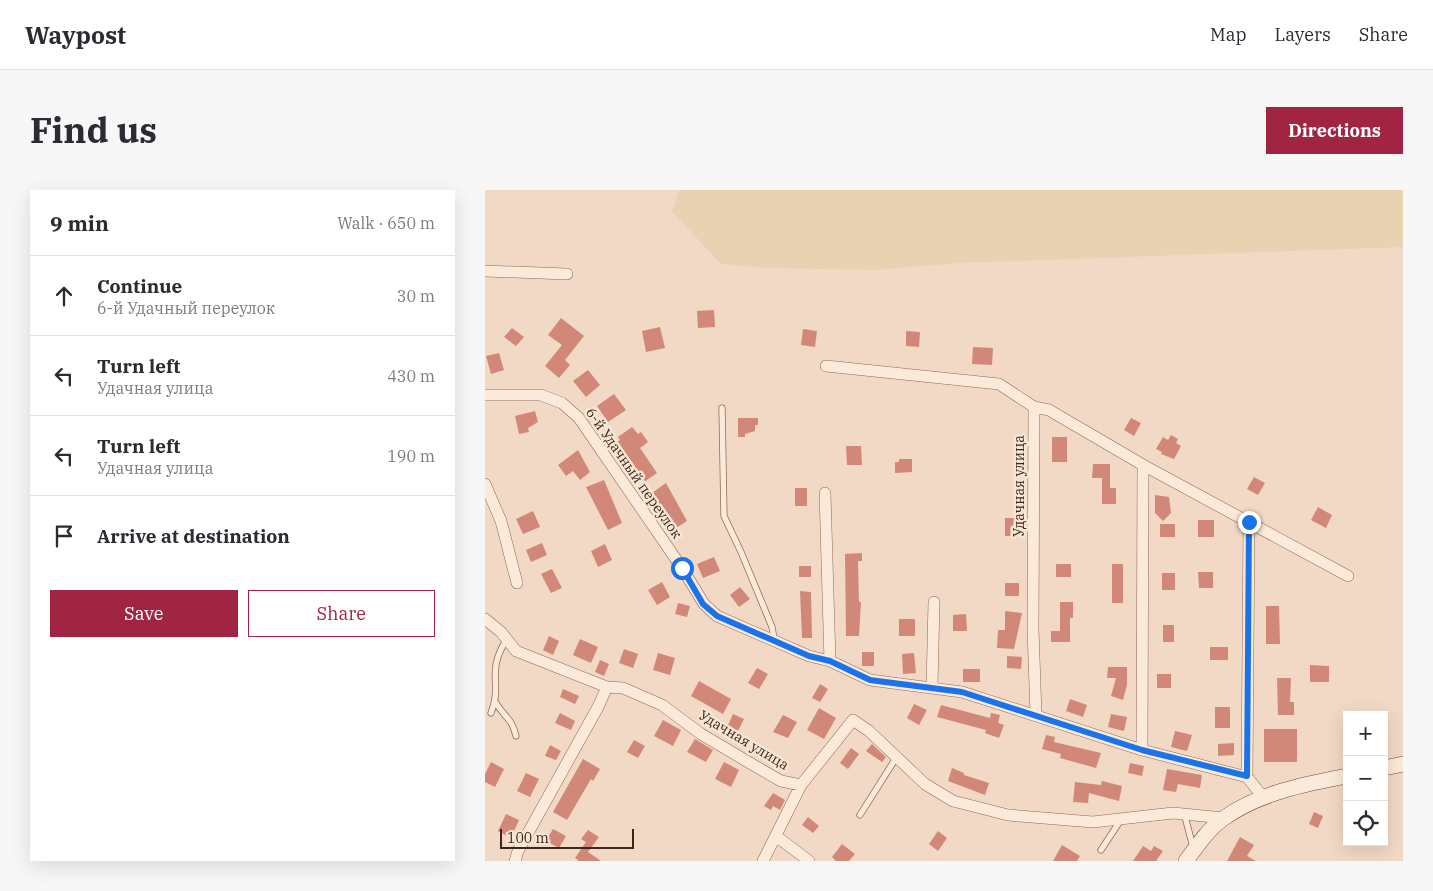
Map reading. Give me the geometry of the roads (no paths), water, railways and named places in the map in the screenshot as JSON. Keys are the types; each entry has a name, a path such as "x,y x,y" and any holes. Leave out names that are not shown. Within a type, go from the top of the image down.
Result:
{"street":[{"path":"485,271 567,274"},
{"path":"826,366 999,384 1034,407 1049,410 1143,466 1348,576"},
{"name":"6-й Удачный переулок","path":"485,395 541,395 562,403 579,418 682,568 703,604 717,616 775,640"},
{"name":"Удачная улица","path":"1034,407 1033,628 1036,716"},
{"path":"1142,750 1143,466"},
{"path":"485,484 501,521 517,583"},
{"path":"825,492 830,661"},
{"path":"1249,522 1247,776 1263,797"},
{"path":"932,687 933,602"},
{"name":"Удачная улица","path":"485,619 516,650 607,687 623,688 662,705 701,734 781,781 801,785"},
{"path":"775,640 809,656 830,661 870,680 962,692 1142,750 1247,776"},
{"path":"515,861 518,851 598,707 607,687"},
{"path":"763,861 801,785 853,720 869,730 925,784 953,802 1009,815 1093,822 1184,813 1224,818"},
{"path":"1388,767 1403,764"},
{"path":"1190,856 1204,836 1224,818 1263,797 1317,781 1343,777"},
{"path":"776,836 809,861"}],"lane":[{"path":"722,408 724,516 772,627 775,640"},
{"path":"491,713 495,702 493,667 497,652 507,639"},
{"path":"495,702 500,711 513,723 516,736"},
{"path":"860,815 896,758"},
{"path":"1184,813 1190,856"},
{"path":"1101,850 1122,818"}]}
